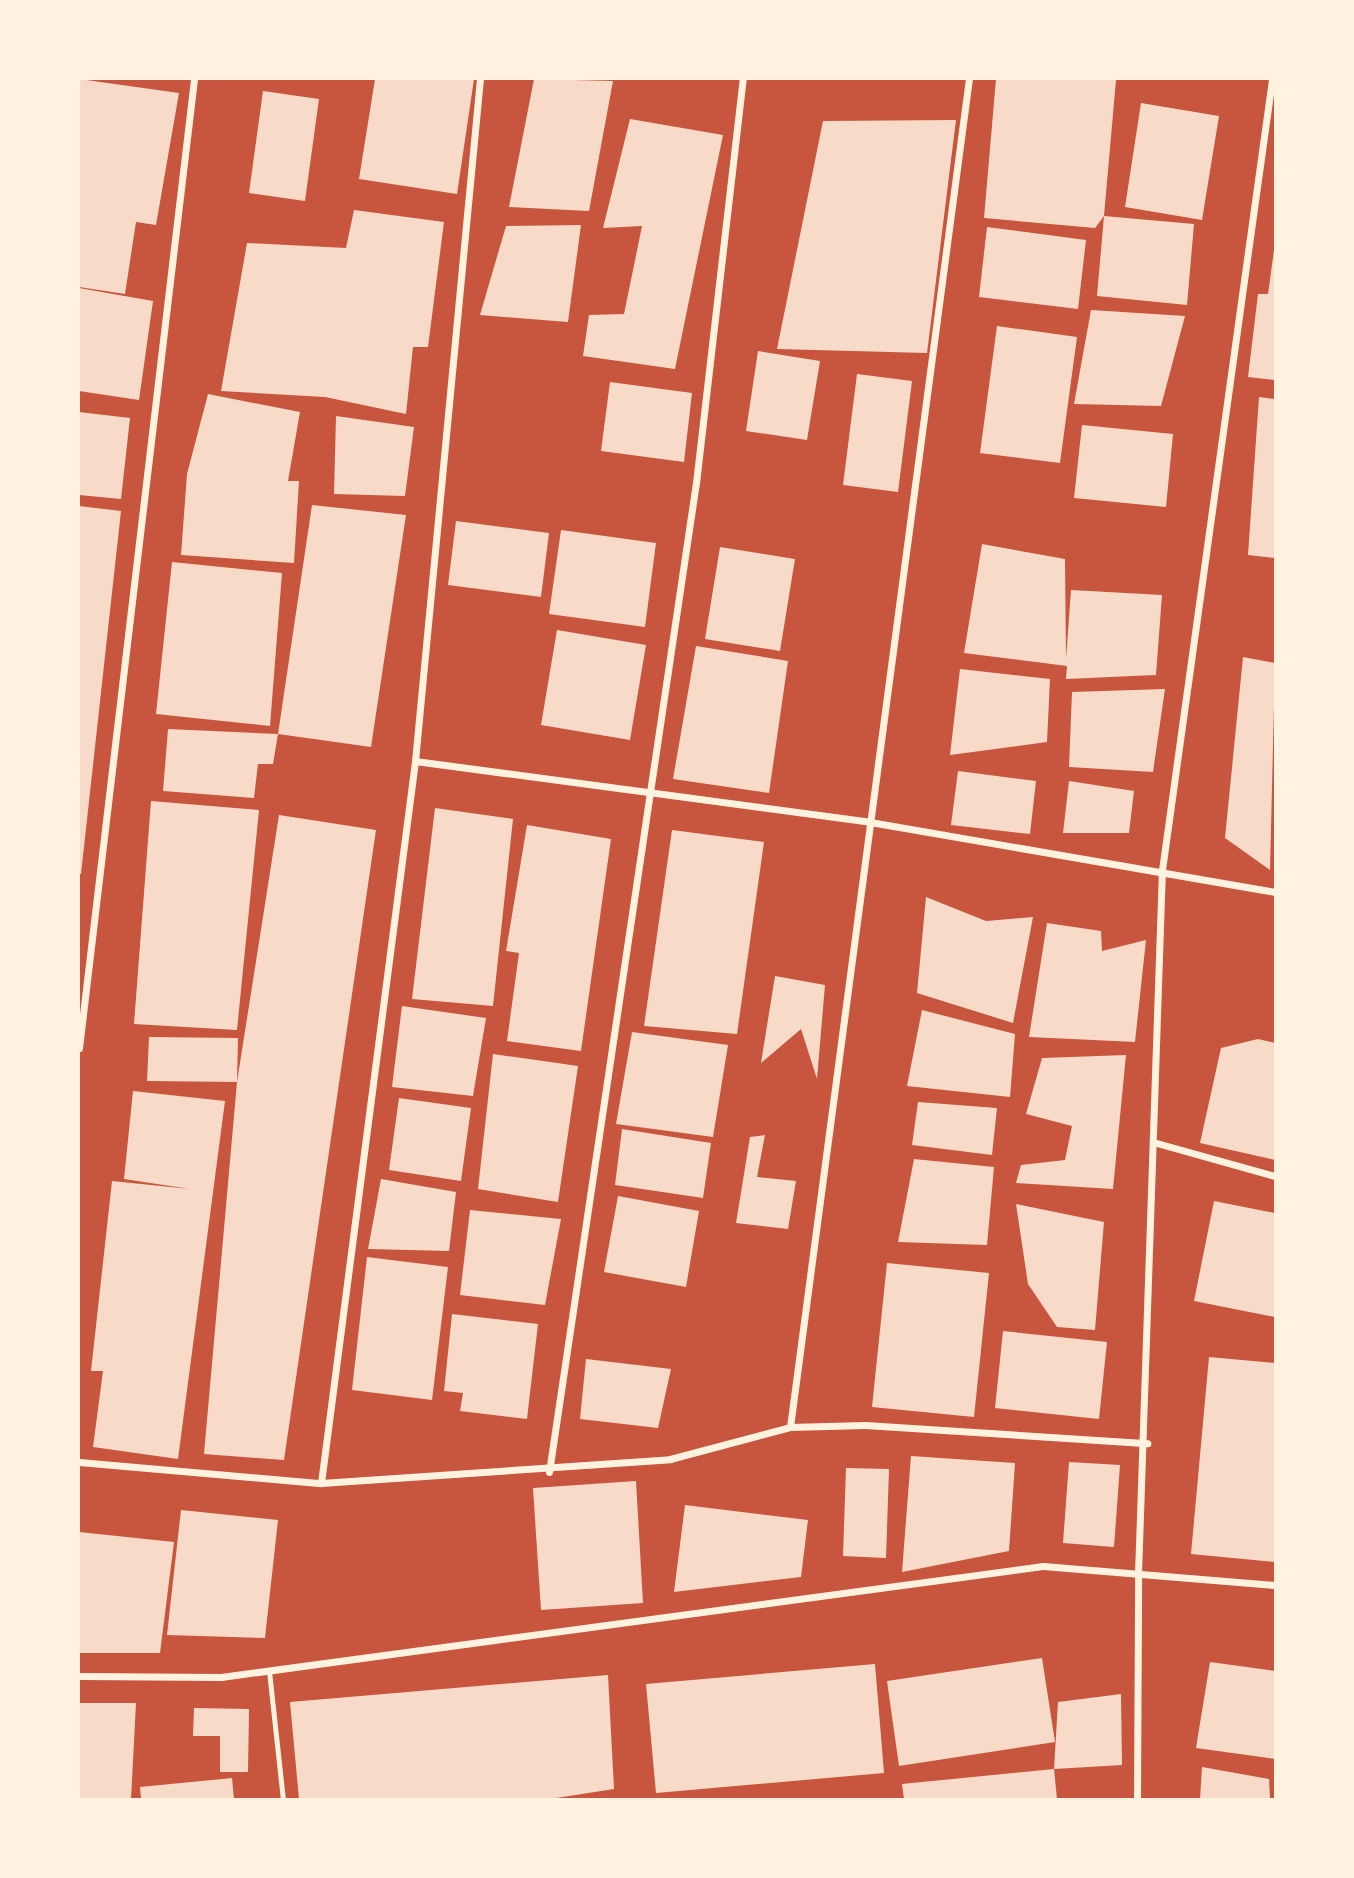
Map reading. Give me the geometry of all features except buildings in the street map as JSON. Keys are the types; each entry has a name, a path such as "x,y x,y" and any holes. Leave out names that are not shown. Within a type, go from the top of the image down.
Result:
{"street":[{"path":"79,1048 194,79"},
{"path":"321,1483 415,761 480,79"},
{"path":"549,1472 651,794 743,79"},
{"path":"790,1427 969,79"},
{"path":"1138,1799 1138,1574 1147,1443 1153,1142 1163,870 1272,79"},
{"path":"415,761 870,822 1163,870 1275,892"},
{"path":"1153,1142 1275,1176"},
{"path":"79,1462 321,1483 549,1472 670,1459 790,1427 865,1424 1147,1443"},
{"path":"79,1676 221,1677 1043,1566 1275,1585"}],"lane":[{"path":"269,1671 283,1799"}]}
